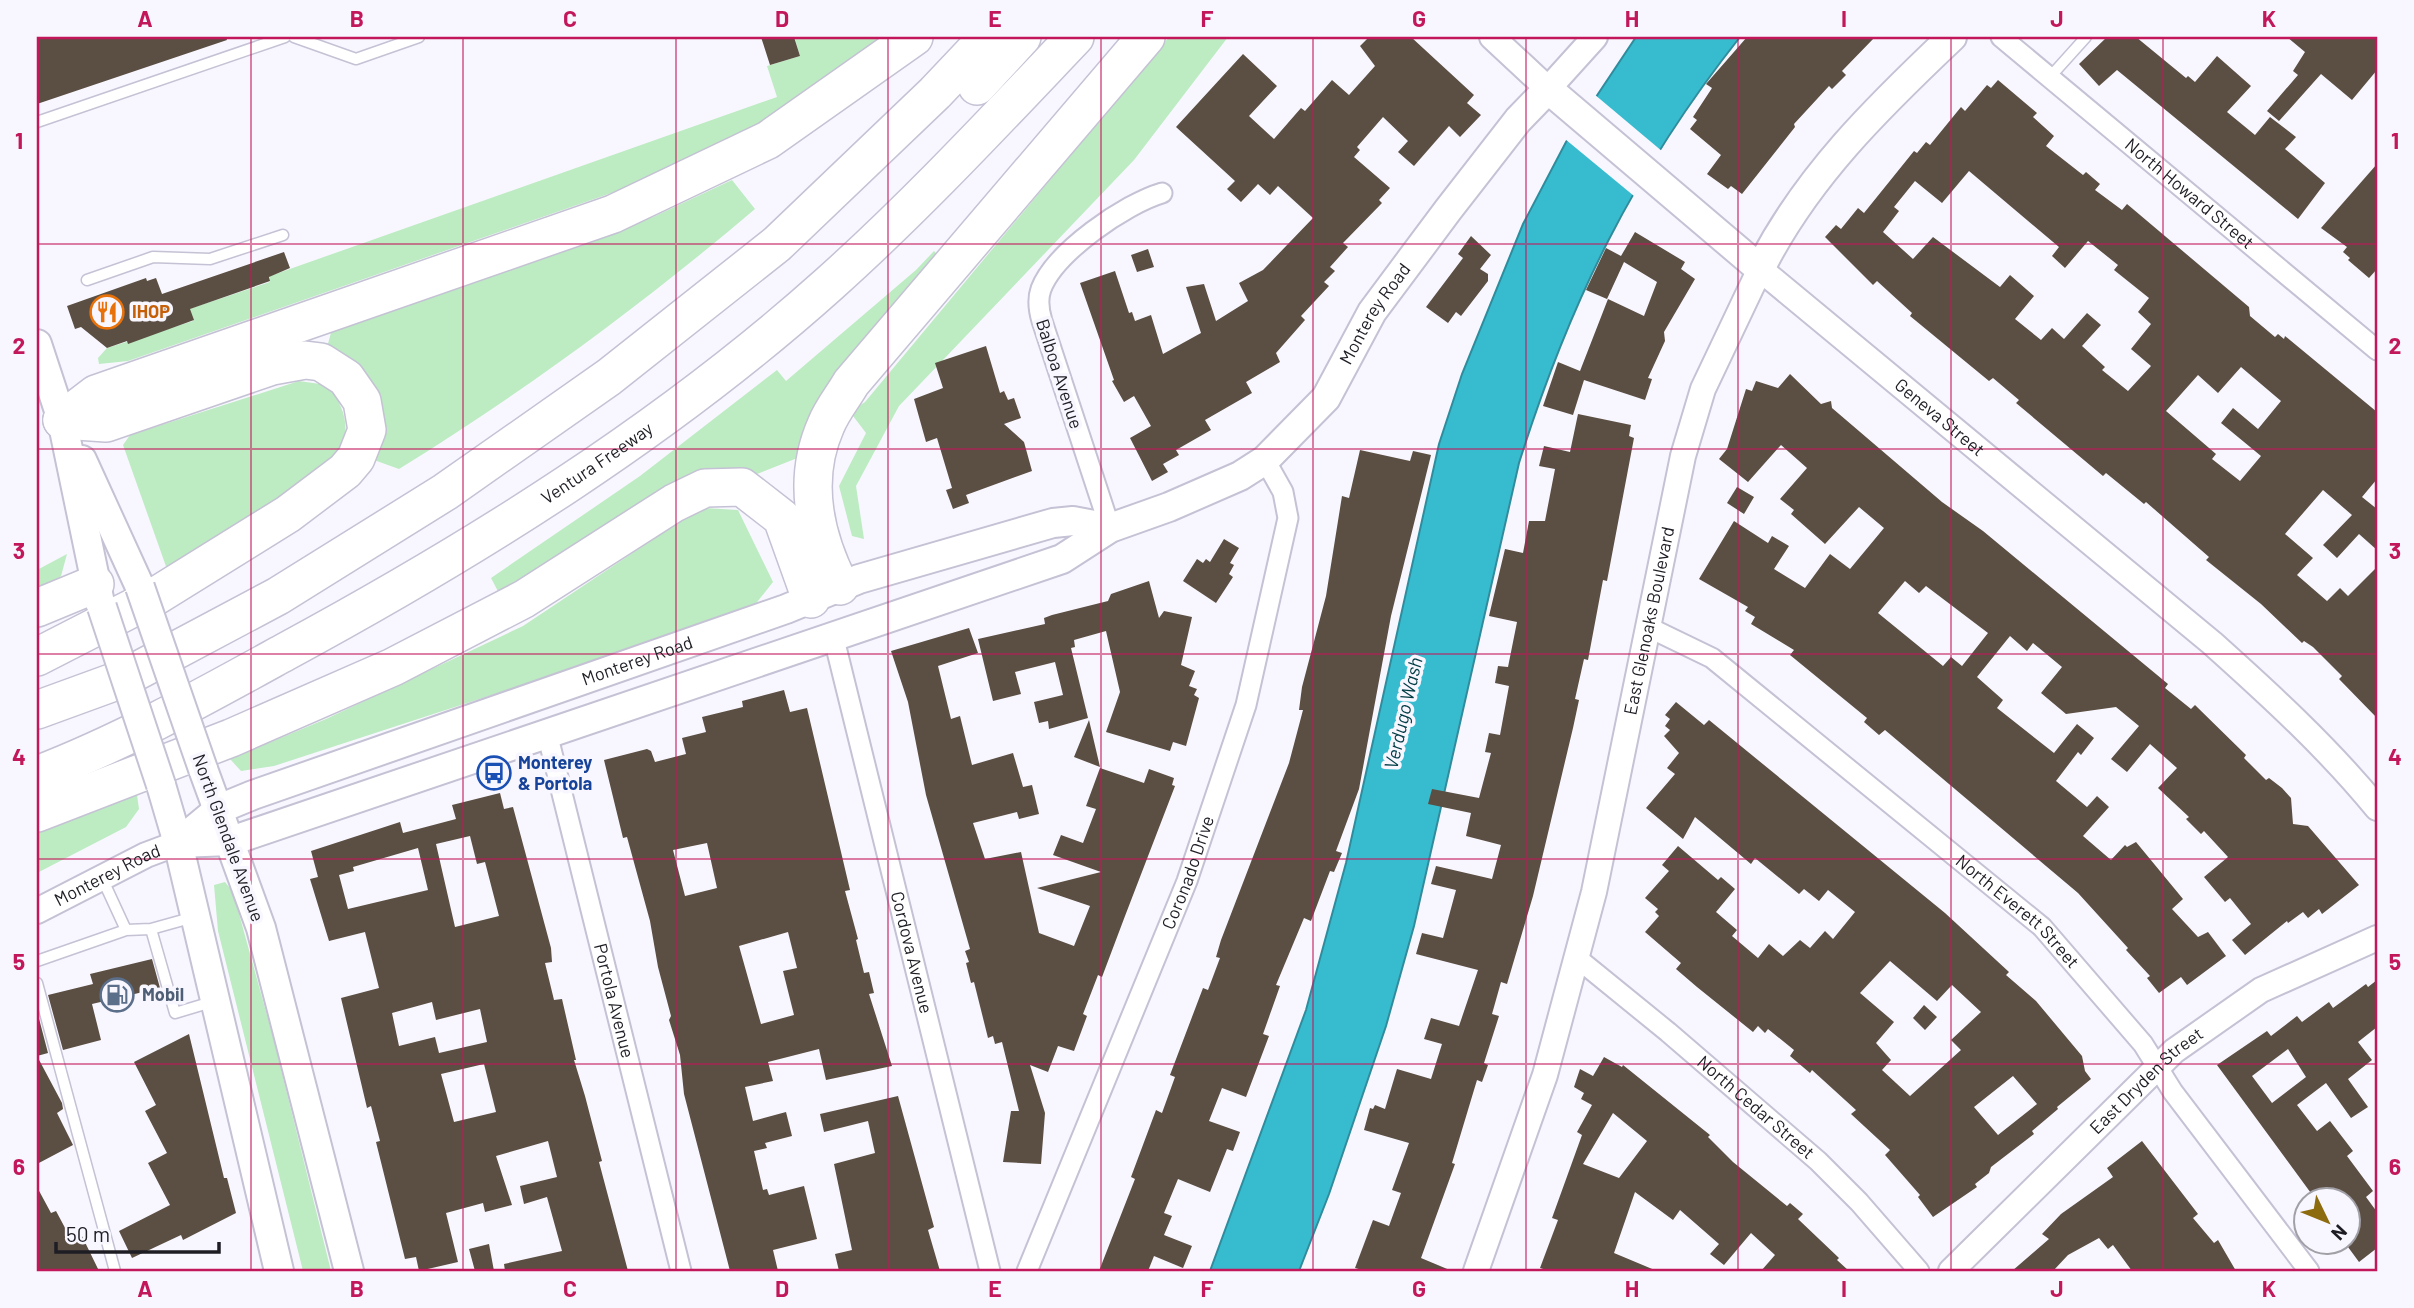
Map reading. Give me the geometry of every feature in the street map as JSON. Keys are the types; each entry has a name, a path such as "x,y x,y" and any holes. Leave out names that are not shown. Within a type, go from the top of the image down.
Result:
{"highway":[{"path":"62,420 96,394 613,214 768,140 877,66 914,37"},
{"path":"37,709 122,679 278,596 445,492 609,377 777,244 901,126 988,37"},
{"path":"901,126 950,112 1023,37"},
{"path":"937,178 961,123 1044,37"},
{"name":"Ventura Freeway","path":"37,775 188,705 322,633 459,553 599,463 709,383 829,284 1075,37"},
{"path":"826,593 811,485 825,425 851,383 1146,37"},
{"path":"37,657 156,596 288,514 345,471 363,445 367,430 362,401 346,378 321,362 305,360 272,366 106,423 62,420"},
{"path":"37,813 231,738 393,667 524,599 674,503 705,488 742,487 782,518 826,593"},
{"path":"37,608 98,595"}],"main road":[{"name":"East Glenoaks Boulevard","path":"1760,269 1792,211 1833,158 1879,107 1952,37"},
{"name":"Monterey Road","path":"178,842 231,841 1062,559 1110,528 1182,502 1232,480 1265,460 1326,398 1372,312 1518,120 1548,89"},
{"name":"Geneva Street","path":"1548,89 1760,269"},
{"name":"North Glendale Avenue","path":"37,344 62,420 98,595 178,842 279,1271"},
{"name":"North Glendale Avenue","path":"62,420 140,587 261,928 349,1271"},
{"name":"Monterey Road","path":"178,842 219,809 826,593 1053,523 1073,522 1110,528"},
{"path":"826,593 833,635"}],"street":[{"name":"Geneva Street","path":"1492,37 1548,89"},
{"name":"Monterey Road","path":"1548,89 1595,37"},
{"name":"North Howard Street","path":"2001,37 2377,350"},
{"name":"Balboa Avenue","path":"1110,528 1042,321 1038,307 1040,292 1056,267 1096,230 1129,206 1162,193"},
{"name":"Geneva Street","path":"1760,269 2221,651 2268,693 2353,779 2377,808"},
{"name":"East Glenoaks Boulevard","path":"1476,1271 1545,1075 1594,892 1683,456 1700,400 1760,269"},
{"name":"Coronado Drive","path":"1027,1271 1187,881 1245,705 1288,518 1283,492 1265,460"},
{"name":"North Everett Street","path":"1650,628 1712,658 2042,927 2157,1065 2174,1093 2309,1271"},
{"name":"Cordova Avenue","path":"833,635 990,1271"},
{"name":"Portola Avenue","path":"547,733 681,1271"},
{"name":"Monterey Road","path":"37,911 178,842"},
{"name":"East Dryden Street","path":"1951,1271 2157,1065 2261,990 2377,938"},
{"name":"North Cedar Street","path":"1577,958 1818,1161 1859,1202 1919,1271"}],"lane":[{"path":"37,122 285,37"},
{"path":"294,37 356,60 419,37"},
{"path":"2050,78 2086,37"},
{"path":"87,280 153,257 210,259 283,235"},
{"path":"102,878 126,930"},
{"path":"37,961 126,930 151,929 195,916"},
{"path":"151,929 176,1013 215,1001"},
{"path":"37,983 115,1271"}],"green space":[{"path":"894,37 781,114 663,175 128,361 99,364 98,358 107,348 193,321 189,309 270,282 270,276 777,97 767,66 800,56 795,39"},
{"path":"1169,37 1228,37 1134,160 899,406 856,486 864,539 852,536 839,486 866,433 850,412 865,402"},
{"path":"732,180 755,209 670,279 537,378 399,469 374,460 326,351 332,329 653,217"},
{"path":"934,251 944,261 805,455 747,478 502,599 491,578 640,476 777,370 786,381 916,270"},
{"path":"299,381 327,385 338,401 345,426 340,454 272,508 168,572 123,445 130,435"},
{"path":"705,508 738,510 773,582 754,606 740,614 274,766 241,771 230,759 326,719 523,626 685,518"},
{"path":"67,554 61,576 37,595 37,570"},
{"path":"137,795 139,809 126,827 37,873 37,832"},
{"path":"225,882 233,892 273,1037 331,1271 303,1271 218,931 214,885"}],"water":[{"name":"Verdugo Wash","path":"1636,37 1740,37 1668,137 1609,239 1583,292 1539,404 1519,463 1414,926 1386,1026 1329,1194 1299,1271 1210,1271 1306,1010 1346,863 1439,444 1462,374 1523,224 1566,142"}],"pier":[{"path":"1594,94 1663,152 1634,196 1565,139"}],"building":[{"path":"37,37 226,37 227,40 37,104"},
{"path":"761,37 794,37 800,56 770,65"},
{"path":"1369,37 1411,37 1474,95 1467,103 1481,115 1460,137 1449,126 1414,166 1398,152 1408,141 1383,117 1357,147 1360,150 1354,157 1390,188 1379,200 1382,203 1343,243 1348,247 1330,267 1335,271 1324,282 1329,286 1301,316 1305,320 1276,353 1280,362 1246,382 1252,393 1205,420 1211,430 1176,450 1179,455 1163,464 1168,472 1152,481 1130,438 1151,426 1134,396 1124,402 1112,381 1114,380 1080,283 1115,271 1129,313 1132,312 1135,321 1151,315 1163,354 1201,333 1186,287 1204,284 1216,321 1248,301 1239,283 1263,270 1313,218 1278,186 1270,195 1258,184 1241,202 1227,189 1235,181 1176,127 1243,54 1277,86 1249,116 1274,139 1301,108 1305,111 1332,80 1349,95 1375,66 1360,46"},
{"path":"1747,37 1875,37 1842,71 1846,75 1832,89 1829,86 1794,124 1795,127 1742,194 1731,186 1728,189 1707,174 1721,155 1690,129 1697,120 1693,117 1712,88 1706,84"},
{"path":"2107,37 2136,37 2186,78 2188,76 2195,82 2217,56 2251,86 2227,112 2255,135 2270,117 2296,137 2285,149 2325,183 2298,219 2117,70 2099,86 2079,64"},
{"path":"2287,37 2377,37 2377,70 2352,100 2321,74 2279,121 2267,111 2298,75 2293,71 2305,52"},
{"path":"1998,80 2037,113 2033,117 2054,136 2046,146 2083,175 2086,172 2100,184 2095,190 2122,210 2127,204 2249,307 2250,316 2275,337 2278,334 2284,339 2285,336 2377,412 2377,479 2362,497 2377,509 2377,550 2359,534 2337,558 2323,545 2352,515 2323,490 2285,534 2313,558 2297,575 2327,601 2340,588 2348,596 2377,567 2377,718 2339,679 2342,676 2313,647 2304,641 2302,643 2261,604 2206,560 2209,557 2146,502 2144,504 2106,473 2103,476 2016,403 2019,400 1993,378 1989,381 1910,316 1912,313 1877,281 1873,285 1825,237 1836,225 1841,229 1858,208 1864,213 1914,151 1917,153 1926,142 1930,145 1961,107 1965,111 1987,85 1991,88","holes":["1969,171 2059,247 2052,256 2065,268 2088,241 2118,265 2114,270 2149,298 2138,312 2151,324 2131,349 2151,366 2128,391 2102,370 2105,367 2082,346 2101,325 2087,313 2064,339 2052,328 2041,340 2015,319 2034,296 2010,275 2000,287 1933,237 1913,259 1883,232 1899,211 1894,207 1915,181 1942,203","2241,367 2281,401 2258,429 2233,408 2221,423 2261,456 2240,481 2212,459 2216,454 2166,411 2198,375 2218,393"]},
{"path":"2377,164 2377,269 2369,278 2348,260 2350,258 2343,252 2347,247 2321,228"},
{"path":"1635,232 1685,262 1681,269 1695,279 1664,332 1665,341 1648,378 1652,379 1645,400 1584,380 1573,415 1543,406 1558,362 1580,371 1608,299 1644,316 1657,282 1624,262 1607,299 1586,290 1606,248 1621,256"},
{"path":"1471,236 1491,255 1480,269 1488,274 1488,281 1461,316 1456,312 1448,323 1426,307 1463,258 1458,254"},
{"path":"1148,249 1154,267 1137,272 1131,255"},
{"name":"IHOP","path":"284,252 290,268 269,277 270,281 190,309 194,320 128,344 127,341 107,348 81,327 75,329 67,306 146,278 147,281 156,278 162,294"},
{"path":"986,346 1000,393 1004,391 1008,400 1014,398 1021,418 1004,424 1024,442 1032,471 966,495 969,503 953,509 946,490 952,488 937,438 926,442 914,399 943,388 935,363"},
{"path":"1790,374 1821,404 1831,401 1832,408 1942,502 1983,531 2168,684 2165,688 2191,709 2195,705 2246,755 2244,758 2266,780 2269,778 2282,788 2291,798 2293,824 2308,826 2359,885 2322,914 2319,909 2308,918 2303,912 2288,923 2287,921 2245,955 2232,940 2251,924 2230,898 2225,902 2204,877 2228,857 2204,831 2201,834 2186,819 2189,817 2158,788 2177,768 2150,744 2127,772 2111,759 2139,726 2116,707 2066,714 2041,693 2062,667 2033,643 2027,651 2010,636 1977,677 2003,700 1997,708 2054,753 2077,724 2094,738 2081,755 2078,752 2056,781 2087,807 2097,796 2109,807 2083,836 2111,860 2125,845 2127,847 2136,842 2183,899 2172,909 2198,937 2208,932 2226,956 2187,985 2181,977 2159,993 2147,978 2150,976 2126,950 2128,948 2078,893 1885,730 1879,735 1864,722 1867,718 1790,655 1794,650 1751,624 1755,617 1745,611 1748,607 1699,579 1734,521 1768,543 1772,536 1789,546 1774,569 1805,588 1830,554 1850,569 1884,528 1859,507 1825,544 1791,514 1794,510 1780,499 1807,468 1781,445 1748,482 1719,459 1727,449 1746,389 1752,391 1756,381 1778,388","holes":["1905,581 1919,593 1926,586 1988,633 1962,666 1951,657 1943,666 1878,613"]},
{"path":"1578,414 1631,425 1629,436 1634,438 1607,581 1603,580 1588,660 1584,659 1575,699 1579,700 1573,728 1533,896 1507,984 1501,982 1492,1014 1499,1016 1484,1063 1488,1065 1482,1082 1477,1080 1452,1163 1455,1164 1421,1258 1452,1271 1366,1271 1355,1268 1373,1220 1389,1226 1401,1193 1392,1190 1409,1143 1364,1130 1370,1108 1373,1109 1375,1105 1385,1109 1397,1069 1431,1079 1442,1044 1424,1039 1431,1018 1459,1026 1478,970 1416,954 1422,933 1443,938 1456,890 1431,884 1436,866 1492,879 1501,845 1466,836 1471,813 1428,804 1432,789 1479,798 1491,753 1485,752 1489,733 1500,735 1509,686 1495,683 1498,666 1508,667 1517,622 1489,616 1505,549 1523,553 1529,521 1545,521 1555,469 1539,466 1544,446 1570,452"},
{"path":"1360,450 1410,461 1413,451 1431,455 1391,616 1359,789 1336,851 1342,853 1334,872 1330,871 1311,921 1304,918 1276,985 1280,986 1263,1034 1269,1036 1246,1097 1222,1088 1209,1121 1240,1132 1233,1151 1227,1149 1210,1192 1178,1179 1164,1213 1172,1216 1164,1235 1192,1246 1183,1268 1154,1256 1148,1271 1099,1271 1135,1179 1131,1177 1156,1110 1162,1113 1175,1077 1170,1075 1203,988 1208,990 1220,958 1216,957 1221,940 1289,763 1303,710 1299,710 1302,687 1326,596 1342,496 1349,498"},
{"path":"1737,487 1754,497 1744,514 1727,503"},
{"path":"1224,539 1239,548 1230,563 1234,565 1229,574 1233,577 1216,603 1183,581 1197,559 1203,563 1206,559 1210,562"},
{"path":"1149,581 1159,618 1164,611 1192,617 1181,665 1195,671 1189,686 1197,689 1194,695 1199,698 1186,746 1173,742 1170,751 1106,732 1120,692 1106,631 1074,640 1075,647 1071,648 1088,718 1049,729 1048,721 1039,723 1034,702 1063,695 1055,662 1015,672 1021,694 993,701 978,639 1045,624 1044,618 1108,601 1111,594"},
{"path":"969,628 978,653 938,666 951,719 960,716 972,765 1013,753 1023,787 1032,785 1039,814 1019,819 1017,812 973,823 985,859 1021,852 1039,933 1074,946 1090,906 1037,888 1101,872 1053,855 1061,835 1083,843 1096,809 1086,806 1100,768 1144,783 1149,769 1174,778 1172,785 1175,786 1102,977 1098,975 1083,1014 1087,1016 1074,1051 1058,1046 1048,1072 1030,1065 1045,1113 1041,1164 1003,1162 1011,1111 1019,1111 1002,1042 995,1044 993,1036 988,1038 974,982 971,983 965,951 970,949 926,795 908,702 891,651"},
{"path":"784,690 790,712 807,708 850,890 845,891 858,939 856,940 864,973 869,972 874,993 869,994 892,1066 826,1080 819,1049 768,1062 773,1081 745,1087 753,1121 786,1112 792,1136 765,1143 767,1148 754,1151 763,1190 767,1189 769,1195 804,1186 817,1239 773,1250 778,1271 730,1271 684,1094 680,1055 669,1020 671,1016 658,967 650,921 627,837 623,838 604,760 647,749 651,751 655,762 686,754 682,738 706,732 702,717 743,707 742,701","holes":["707,843 717,888 685,896 673,850","788,932 797,968 783,971 794,1015 761,1024 739,946"]},
{"path":"1676,702 1704,725 1709,720 1945,913 2009,972 2006,975 2036,1001 2082,1056 2085,1071 2091,1079 2032,1131 2034,1134 1991,1167 1989,1173 1975,1184 1977,1187 1933,1217 1918,1197 1920,1195 1885,1155 1890,1150 1851,1114 1856,1110 1812,1070 1810,1073 1790,1056 1794,1050 1768,1029 1765,1033 1758,1026 1753,1032 1697,987 1676,969 1681,963 1645,932 1659,916 1655,912 1658,909 1645,898 1669,871 1662,865 1678,846 1718,880 1721,877 1735,889 1716,912 1737,930 1732,936 1758,958 1769,944 1783,956 1800,940 1810,948 1825,931 1833,939 1855,912 1828,890 1819,901 1804,889 1799,894 1755,858 1751,864 1695,817 1683,839 1646,808 1675,774 1667,768 1679,753 1664,736 1670,730 1665,726 1670,719 1665,715","holes":["1890,961 1937,1001 1952,985 1981,1012 1951,1040 1961,1050 1910,1096 1882,1070 1891,1060 1876,1043 1894,1022 1860,993","2013,1076 2037,1104 1998,1135 1974,1107"]},
{"path":"1089,720 1100,767 1074,757"},
{"path":"500,793 504,809 513,807 551,948 552,962 545,963 554,1000 562,999 574,1060 628,1271 505,1271 504,1264 562,1251 547,1197 524,1204 520,1186 557,1177 548,1141 496,1156 512,1205 485,1212 483,1203 446,1213 458,1262 419,1271 416,1257 405,1259 376,1142 380,1141 371,1106 367,1108 341,998 379,988 365,932 329,941 310,879 318,877 311,851 400,822 403,833 456,819 452,805","holes":["470,836 477,864 485,862 499,916 455,927 436,844","418,848 428,890 348,909 339,875 354,871 353,867","432,1002 436,1020 480,1009 487,1042 439,1053 435,1037 399,1046 392,1013","484,1064 496,1112 454,1122 441,1074"]},
{"path":"152,959 160,988 92,1004 101,1040 63,1050 48,995 93,984 90,974"},
{"path":"2377,980 2377,1027 2358,1042 2372,1060 2348,1079 2368,1107 2351,1118 2326,1083 2297,1105 2317,1131 2330,1121 2353,1151 2347,1156 2373,1191 2366,1197 2377,1212 2377,1248 2359,1262 2355,1256 2362,1256 2362,1186 2306,1186 2217,1065 2267,1031 2271,1036 2297,1016 2302,1022 2329,1002 2333,1008 2366,984 2368,987","holes":["2288,1049 2306,1077 2272,1103 2252,1076"]},
{"path":"1924,1005 1937,1017 1925,1030 1913,1018"},
{"path":"37,1011 48,1053 37,1056"},
{"path":"189,1034 224,1178 227,1178 236,1213 183,1240 181,1235 132,1258 119,1231 170,1205 148,1163 167,1153 145,1111 156,1105 134,1062"},
{"path":"37,1056 62,1103 63,1109 57,1113 73,1145 37,1164"},
{"path":"1604,1057 1622,1067 1623,1065 1710,1135 1708,1137 1733,1162 1787,1206 1790,1203 1803,1214 1798,1219 1849,1271 1761,1271 1775,1255 1751,1233 1724,1265 1710,1254 1719,1244 1680,1210 1673,1220 1635,1192 1614,1253 1657,1271 1550,1271 1540,1268 1558,1220 1552,1218 1582,1135 1577,1132 1592,1105 1581,1099 1584,1093 1574,1087 1580,1069 1593,1076","holes":["1613,1113 1647,1141 1619,1178 1583,1164"]},
{"path":"898,1096 934,1227 928,1230 940,1271 839,1271 835,1254 852,1250 834,1164 875,1153 868,1121 824,1132 820,1114"},
{"path":"2142,1141 2198,1214 2193,1218 2214,1243 2218,1240 2236,1271 2132,1271 2113,1245 2108,1249 2099,1238 2068,1255 2053,1271 2012,1271 2049,1239 2042,1234 2061,1214 2113,1177 2107,1168"},
{"path":"37,1187 51,1213 56,1211 71,1239 81,1234 99,1271 37,1271"},
{"path":"489,1244 494,1271 475,1271 469,1249"}],"place":[{"name":"IHOP","path":"107,312"},
{"name":"Monterey & Portola","path":"494,773"},
{"name":"Mobil","path":"117,995"}]}
